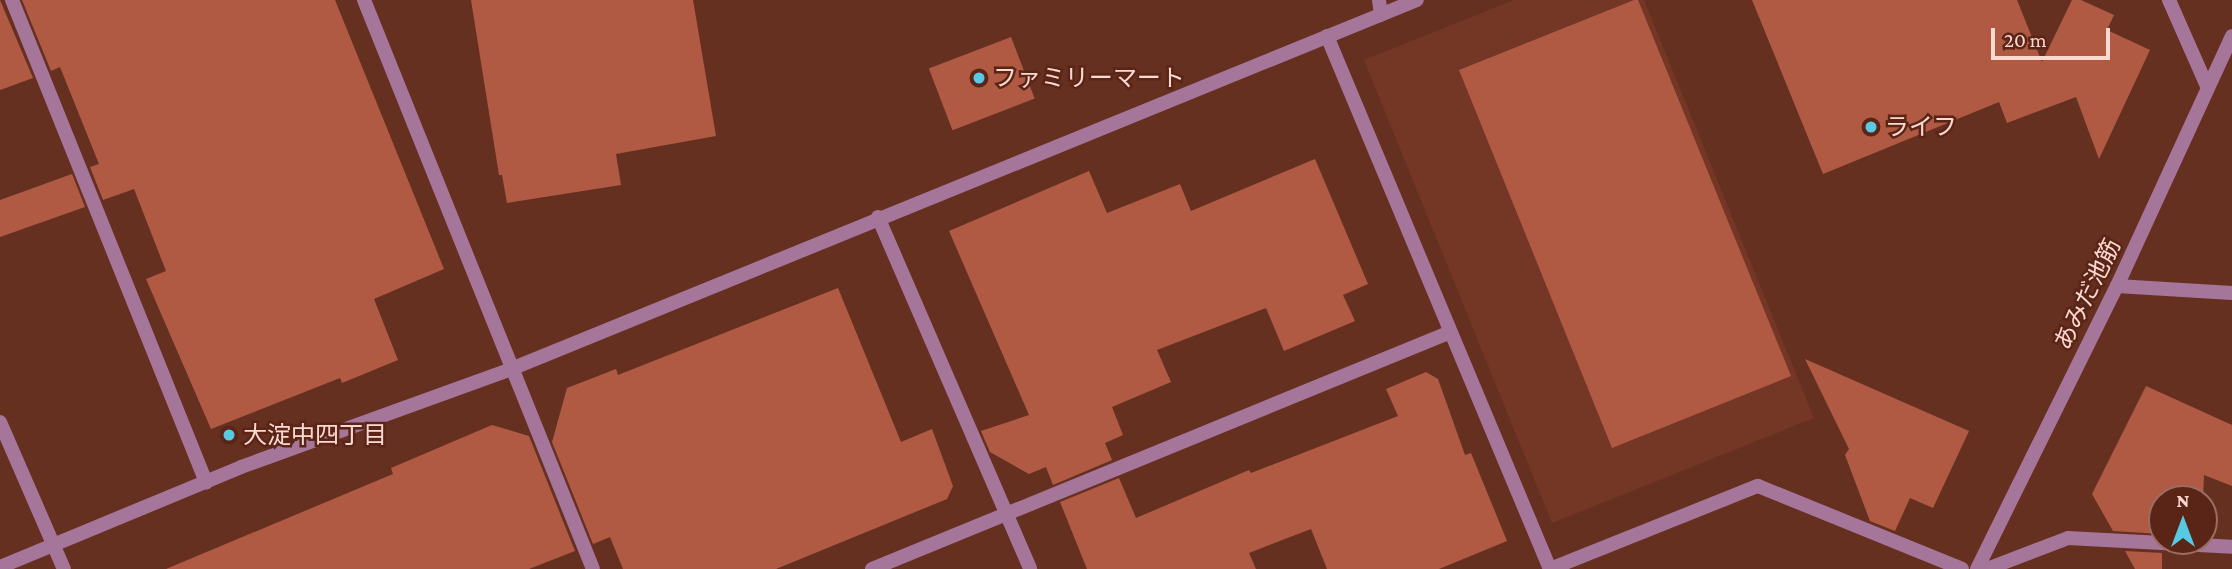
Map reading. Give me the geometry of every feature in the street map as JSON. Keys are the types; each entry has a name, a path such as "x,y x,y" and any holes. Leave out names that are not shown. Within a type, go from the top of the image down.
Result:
{"street":[{"path":"12,0 206,482"},
{"path":"364,0 593,569"},
{"path":"1379,0 1381,15"},
{"path":"0,567 206,482 511,369 878,217 1417,0"},
{"path":"2169,0 2207,86"},
{"path":"1327,36 1448,333 1550,569 1758,486 1962,569"},
{"name":"あみだ池筋","path":"1977,569 2117,286 2232,36"},
{"path":"878,217 1030,569"},
{"path":"2117,286 2232,293"},
{"path":"872,569 1448,333"},
{"path":"0,422 64,569"},
{"path":"1987,569 2068,538 2232,547"}],"shaded area":[{"path":"1514,0 1644,0 1814,418 1552,523 1364,60"}],"building":[{"path":"0,0 33,78 0,90"},
{"path":"22,0 335,0 444,269 374,299 398,360 342,383 340,378 211,429 146,279 166,271 134,189 103,200 90,167 99,164 60,67 51,71"},
{"path":"471,0 693,0 716,136 616,154 621,185 507,203 502,175 499,175"},
{"path":"1638,0 1791,376 1612,448 1459,70"},
{"name":"ライフ","path":"1752,0 2017,0 2042,62 2072,0 2081,0 2114,15 2107,30 2150,50 2099,159 2076,97 2007,123 1999,102 1823,174"},
{"path":"1011,37 1035,99 952,130 929,69"},
{"path":"1315,159 1368,284 1343,295 1355,321 1284,351 1266,308 1157,350 1171,382 1112,407 1123,435 1105,443 1112,460 1053,485 1046,467 1029,474 990,452 981,431 1029,415 949,231 1089,171 1107,213 1180,184 1191,211"},
{"path":"72,174 85,207 0,237 0,200"},
{"path":"838,288 901,442 932,429 953,486 947,499 776,569 623,569 610,537 593,544 552,442 567,388 616,369 618,375"},
{"path":"1805,359 1969,431 1933,508 1910,498 1895,531 1870,521 1845,455 1849,449"},
{"path":"1426,372 1438,379 1465,455 1471,453 1507,541 1439,569 1327,569 1311,529 1249,553 1256,569 1087,569 1060,502 1119,478 1136,518 1249,470 1251,473 1398,416 1386,389"},
{"path":"2146,386 2232,425 2232,486 2204,475 2204,485 2148,485 2148,533 2113,531 2092,494"},
{"path":"492,425 529,436 575,551 529,569 166,569 393,474 391,468"},
{"path":"2125,551 2162,555 2162,569 2135,569"}],"place":[{"name":"ファミリーマート","path":"979,78"},
{"name":"ライフ","path":"1871,127"},
{"name":"大淀中四丁目","path":"229,435"}]}
